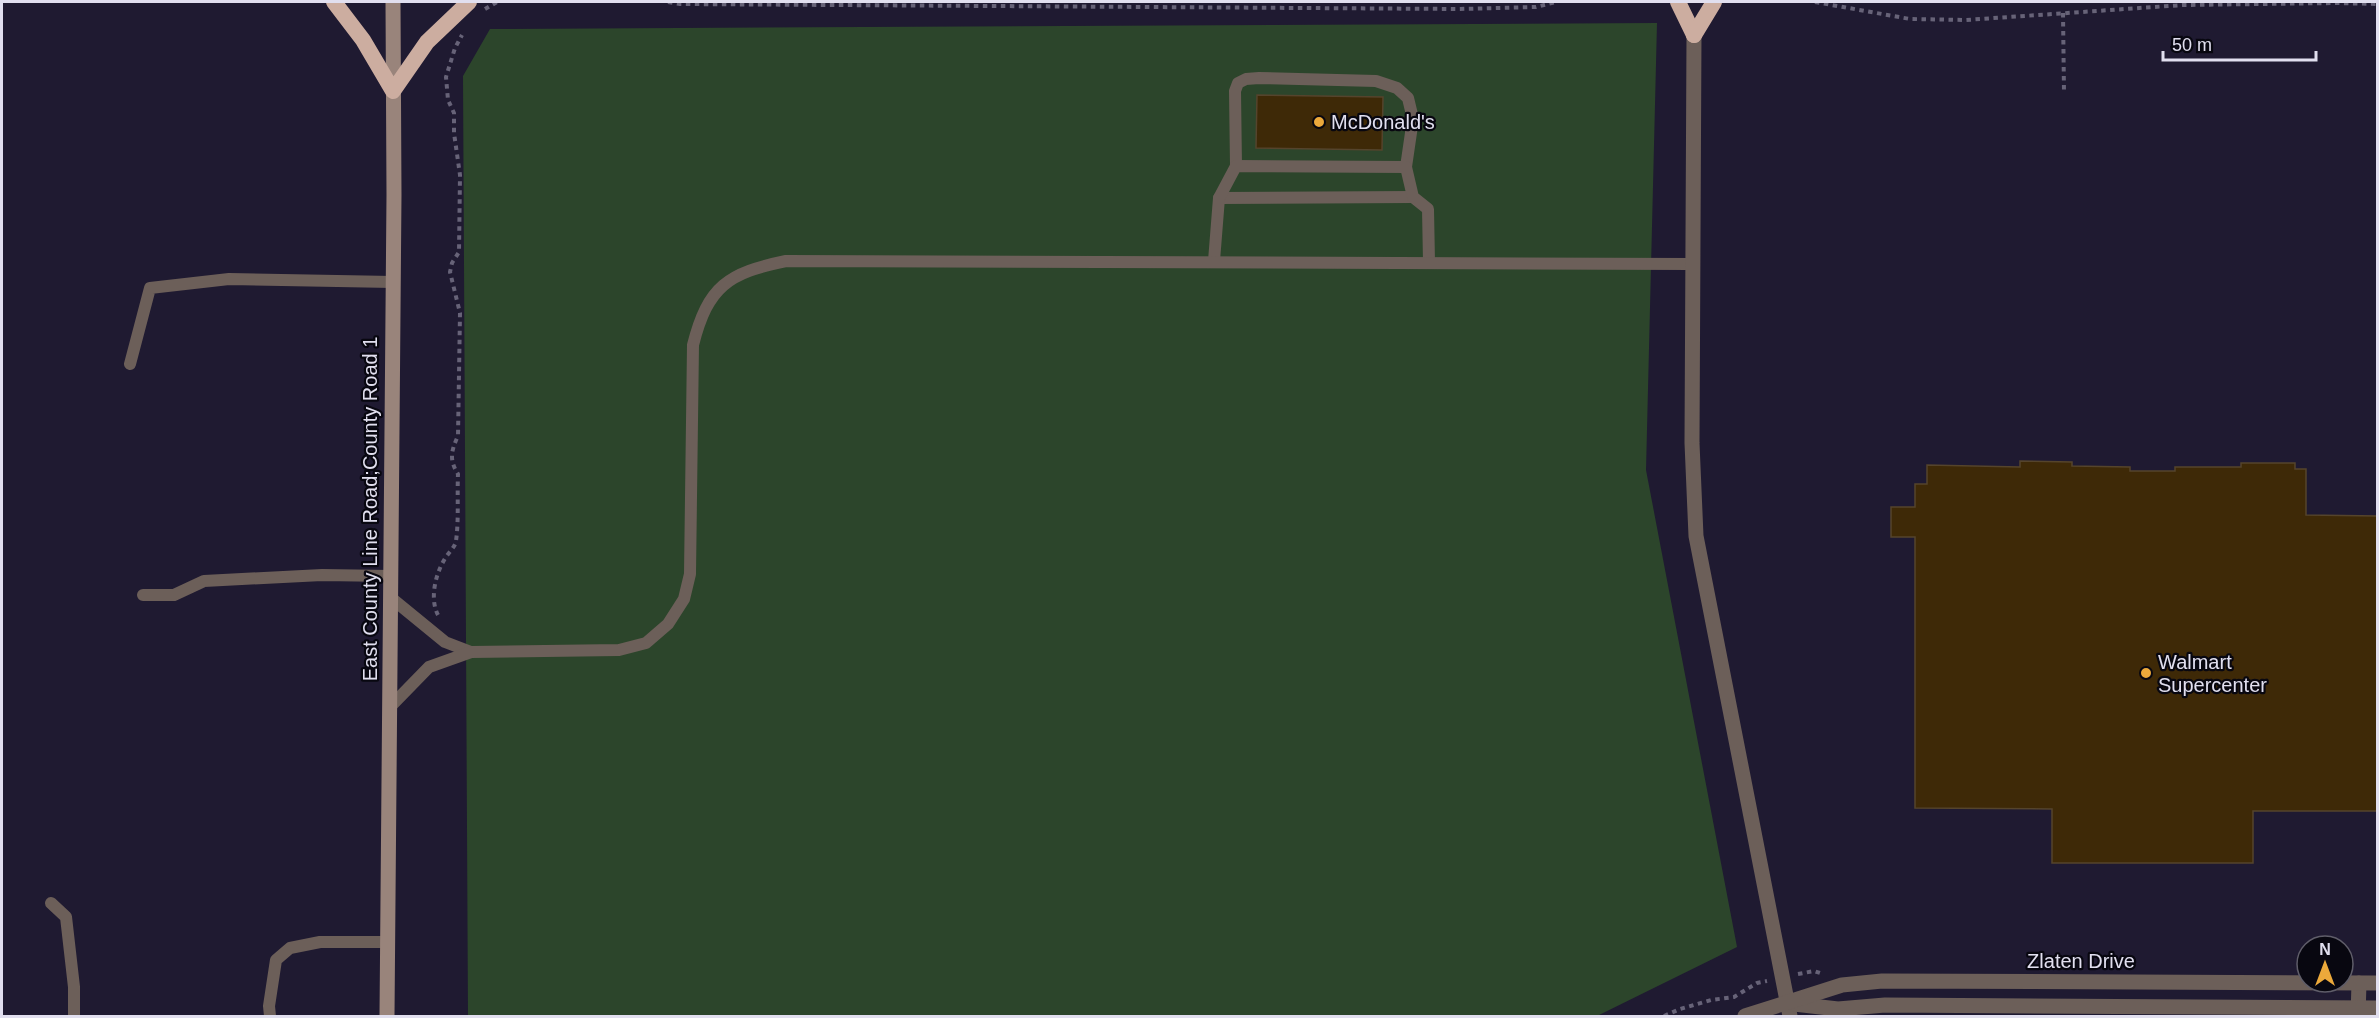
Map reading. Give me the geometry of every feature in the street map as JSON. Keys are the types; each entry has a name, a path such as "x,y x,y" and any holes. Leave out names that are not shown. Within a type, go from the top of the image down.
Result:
{"highway":[{"path":"334,2 363,40 393,91 427,42 469,2"},
{"path":"1678,2 1694,34"},
{"path":"1694,34 1714,2"}],"main road":[{"name":"East County Line Road;County Road 1","path":"387,1017 393,2"}],"street":[{"path":"1694,34 1692,443 1696,536 1789,1010"},
{"name":"Zlaten Drive","path":"1789,1010 1842,985 1882,981 2378,983"},
{"path":"2358,1012 2359,983"},
{"name":"Zlaten Drive","path":"1745,1017 1789,1010 1885,1005 2358,1012 2378,1008"}],"lane":[{"path":"1214,261 1219,198 1236,166 1235,91 1238,83 1246,78 1259,78 1376,81 1397,88 1408,98 1413,119 1406,167 1413,197 1428,209 1429,262"},
{"path":"1236,166 1406,167"},
{"path":"1219,198 1413,197"},
{"path":"390,707 429,668 471,652 620,650 646,643 668,624 684,599 690,574 693,345 700,317 714,294 732,278 756,267 786,261 1693,264"},
{"path":"130,364 150,288 229,279 393,282"},
{"path":"143,595 174,595 204,581 322,575 391,576"},
{"path":"390,597 445,642 471,652"},
{"path":"51,903 66,917 74,987 74,1017"},
{"path":"270,1017 269,1006 276,960 290,948 320,942 388,942"}],"path":[{"path":"668,2 680,4 1459,9 1536,7 1556,2"},
{"path":"1815,2 1910,19 1966,20 2182,5 2378,4"},
{"path":"2062,13 2064,92"},
{"path":"442,624 435,609 434,595 445,559 456,544 458,474 453,465 451,452 458,436 460,313 450,272 452,262 459,252 460,175 454,133 454,113 448,100 446,78 455,48 467,28"}],"green space":[{"path":"1657,23 1646,470 1737,947 1597,1016 468,1016 463,76 490,29"}],"building":[{"name":"McDonald's","path":"1257,95 1383,97 1382,150 1256,148"},
{"name":"Walmart Supercenter","path":"2020,461 2072,462 2072,466 2130,467 2130,471 2175,471 2175,467 2241,467 2241,463 2295,463 2295,469 2306,469 2306,515 2378,516 2378,811 2253,811 2253,863 2052,863 2052,809 1915,808 1915,537 1891,537 1891,507 1915,507 1915,484 1927,484 1927,465 2020,467"}],"place":[{"name":"McDonald's","path":"1319,122"},
{"name":"Walmart Supercenter","path":"2146,673"}]}
